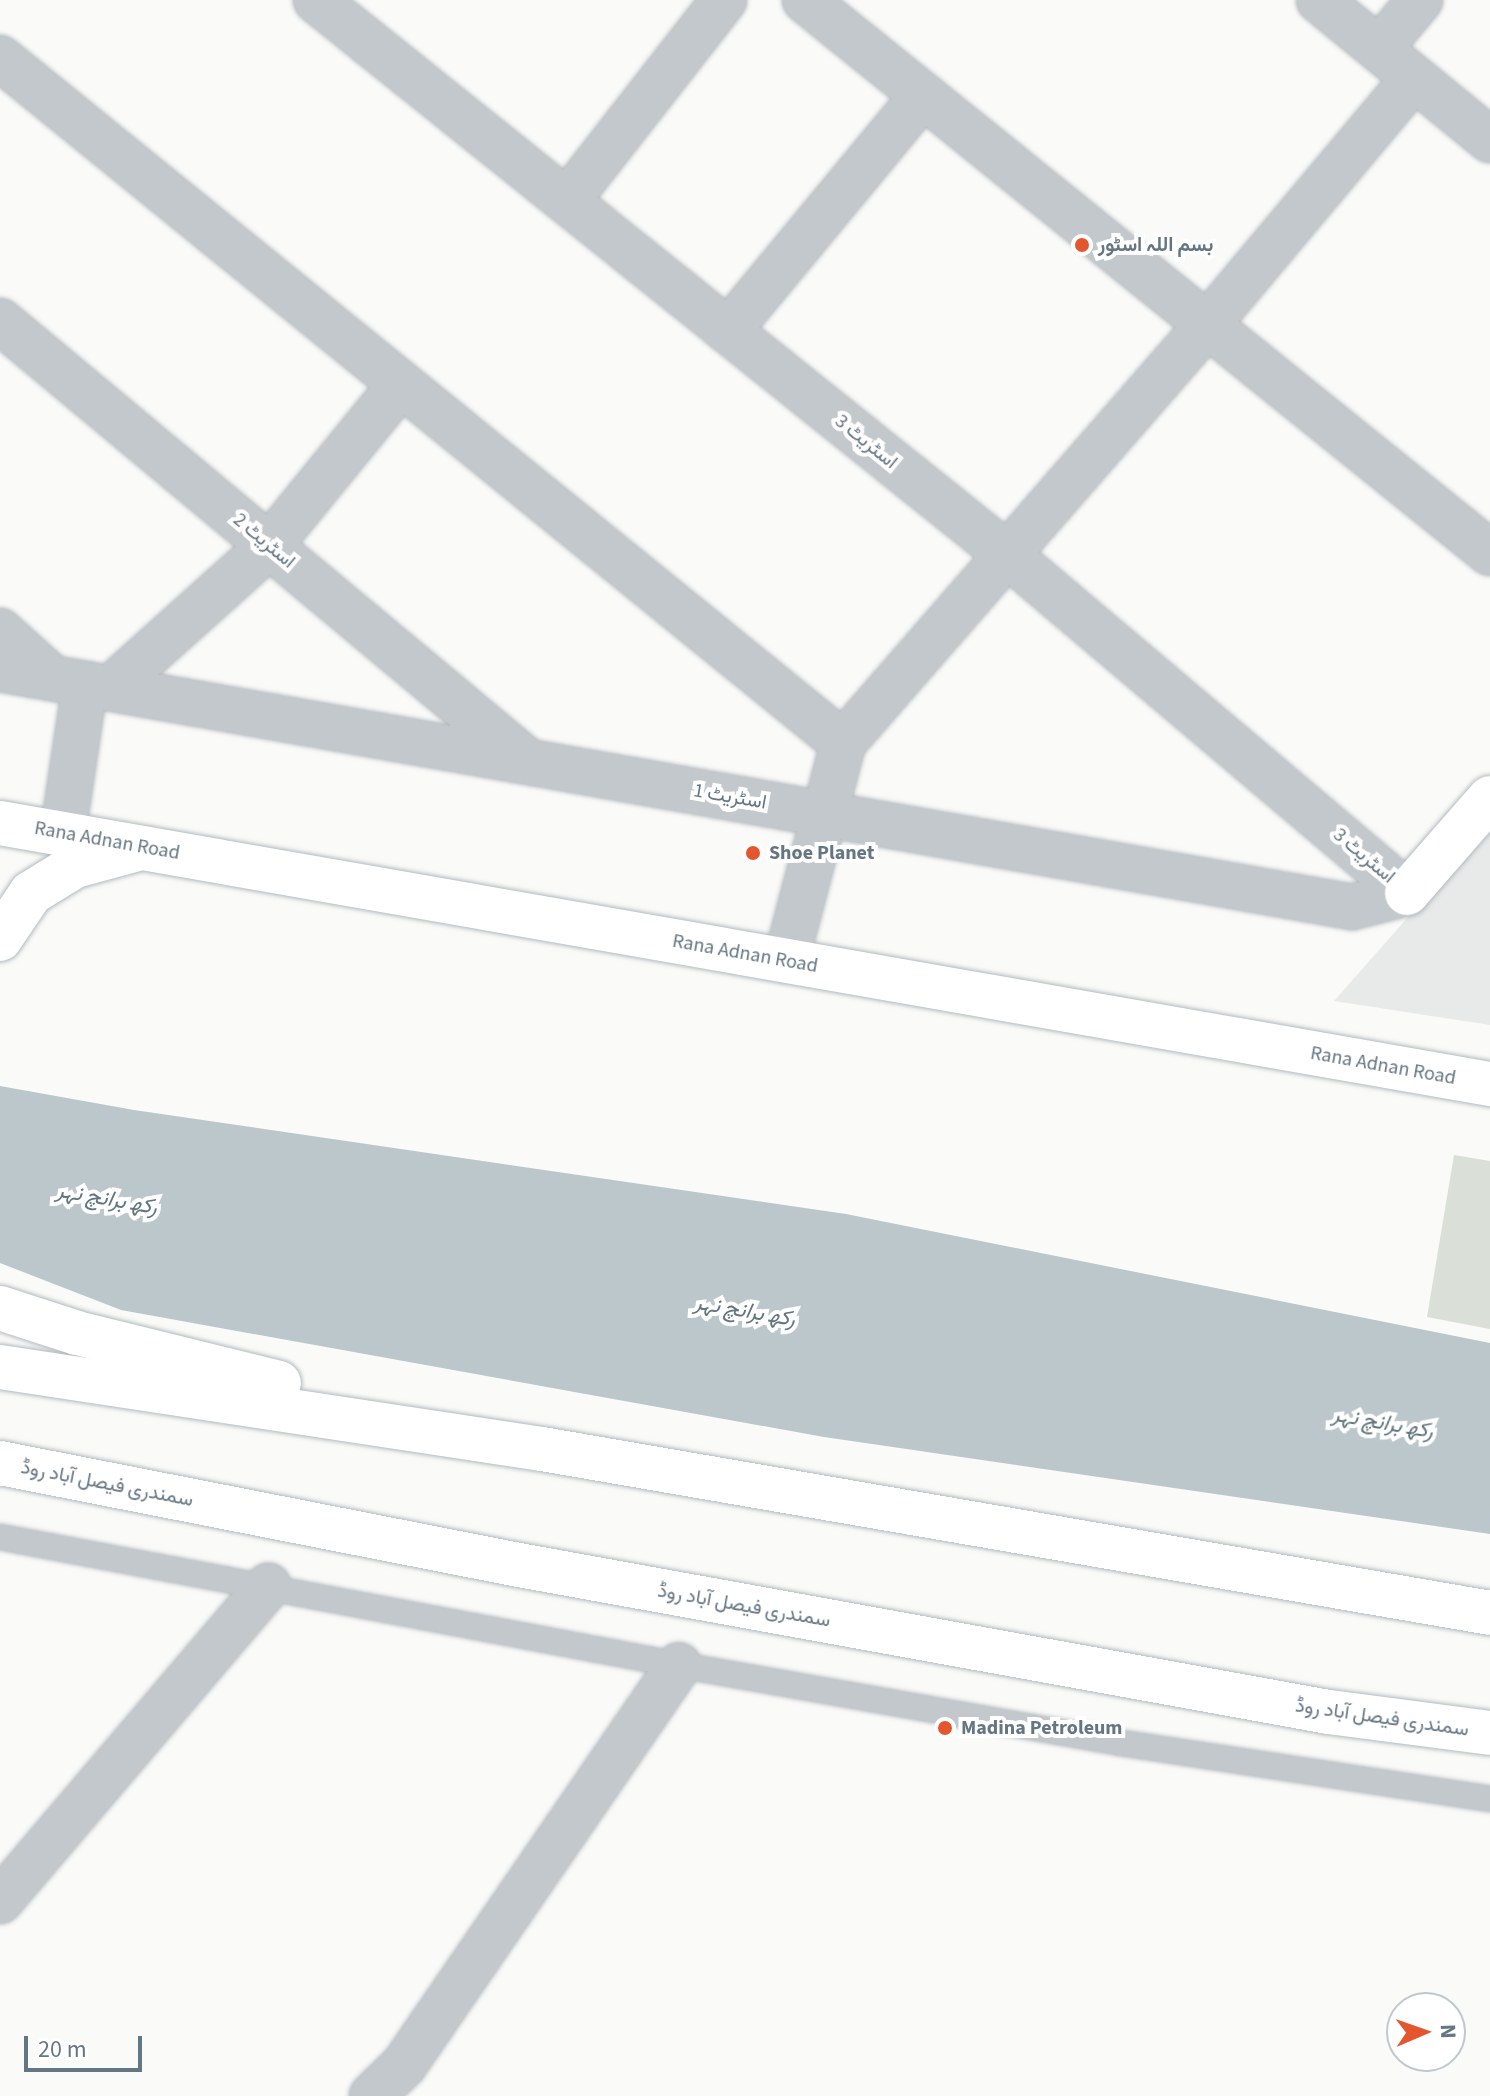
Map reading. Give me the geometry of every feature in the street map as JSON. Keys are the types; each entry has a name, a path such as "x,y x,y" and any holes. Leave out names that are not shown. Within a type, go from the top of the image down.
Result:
{"main road":[{"path":"1407,893 1490,798"},
{"name":"Rana Adnan Road","path":"0,823 1490,1084"},
{"path":"0,939 31,893 75,866 144,847"},
{"path":"0,1308 77,1333 542,1449"},
{"path":"0,1367 542,1449 1490,1613"},
{"name":"سمندری فیصل آباد روڈ","path":"0,1463 519,1565 1189,1687 1329,1712 1490,1733"}],"street":[{"name":"اسٹریٹ 3","path":"316,0 1009,556 1407,893"},
{"path":"567,201 724,0"},
{"path":"805,0 853,14 923,95 1490,553"},
{"path":"1319,0 1490,140"},
{"path":"1379,49 1420,0"},
{"path":"0,58 843,743"},
{"path":"786,961 843,743 1009,556 1414,78"},
{"path":"728,331 923,95"},
{"name":"اسٹریٹ 2","path":"0,321 528,762"},
{"path":"63,832 83,683 269,546 401,384"},
{"path":"0,631 83,683"},
{"name":"اسٹریٹ 1","path":"0,669 1352,907 1407,893"},
{"path":"0,1901 268,1586"},
{"path":"372,2096 404,2065 679,1665"}],"lane":[{"path":"0,1537 679,1665 1121,1743 1490,1799"}],"shaded area":[{"path":"1490,824 1490,1025 1334,1001"},
{"path":"1454,1155 1490,1161 1490,1329 1427,1317"}],"water":[{"name":"رکھ برانچ نہر","path":"0,1086 134,1110 846,1214 1490,1343 1490,1534 824,1437 121,1310 0,1263"}],"place":[{"name":"بسم اللہ اسٹور","path":"1082,245"},
{"name":"Shoe Planet","path":"753,853"},
{"name":"Madina Petroleum","path":"945,1728"}]}
